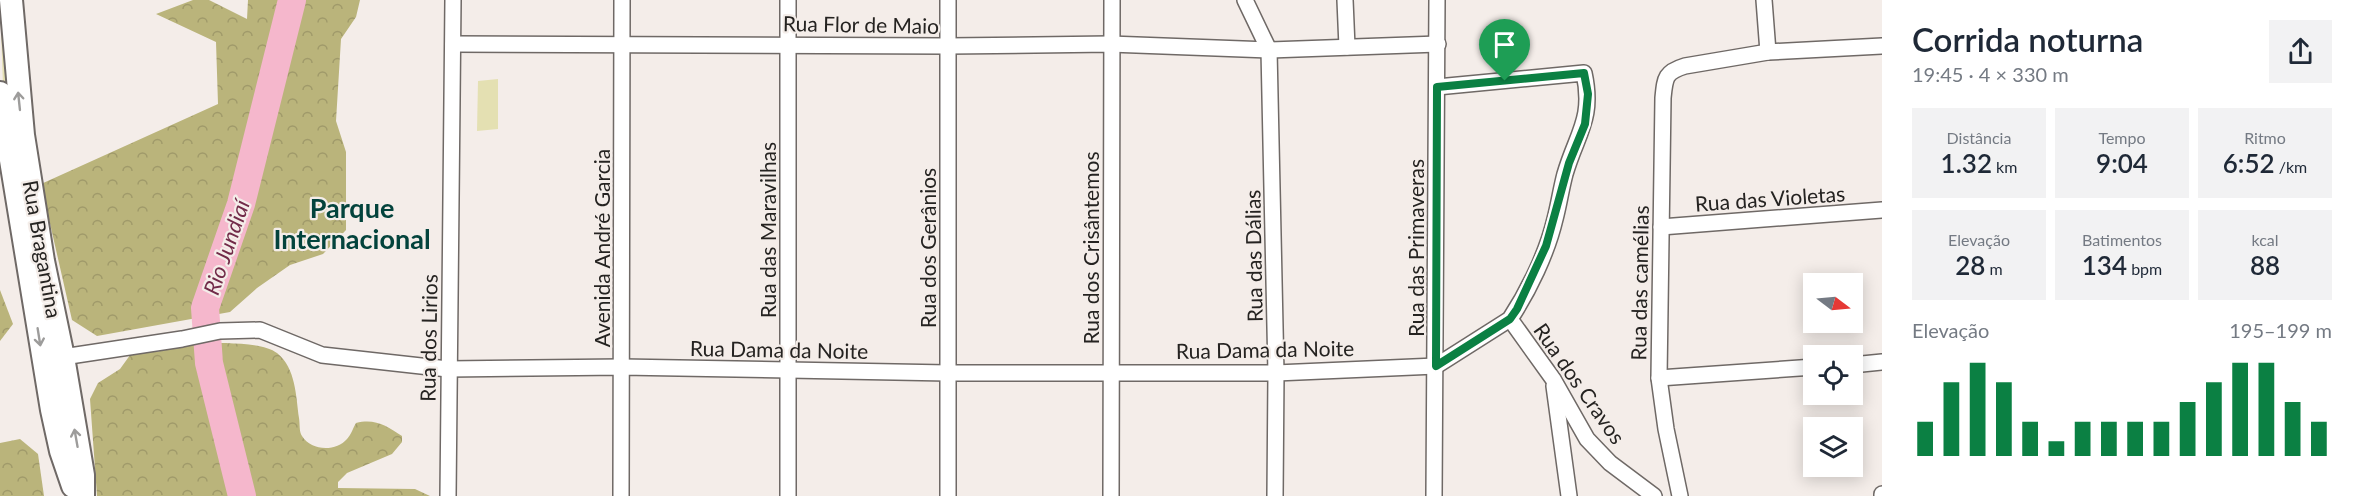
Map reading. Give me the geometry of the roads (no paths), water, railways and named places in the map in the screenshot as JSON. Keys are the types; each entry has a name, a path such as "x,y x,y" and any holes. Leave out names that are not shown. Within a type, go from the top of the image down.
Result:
{"main road":[{"name":"Rua Bragantina","path":"11,0 22,135 43,261 61,451 77,496"},
{"name":"Rua Bragantina","path":"0,93 53,361 83,475 83,496"}],"street":[{"name":"Rua dos Lirios","path":"448,496 453,0"},
{"name":"Avenida André Garcia","path":"621,496 622,0"},
{"name":"Rua das Maravilhas","path":"788,0 788,496"},
{"name":"Rua dos Gerânios","path":"948,0 948,496"},
{"name":"Rua dos Crisântemos","path":"1111,496 1110,44 1112,0"},
{"path":"1245,0 1269,50 1437,44"},
{"path":"1345,0 1347,47"},
{"name":"Rua das Primaveras","path":"1434,496 1437,0"},
{"path":"1764,0 1768,52 1882,46"},
{"name":"Rua Flor de Maio","path":"453,44 622,46 1110,44 1269,50"},
{"name":"Rua das Dálias","path":"1269,50 1276,373 1275,496"},
{"name":"Rua das camélias","path":"1680,496 1666,429 1659,378 1665,83 1672,70 1768,52"},
{"name":"Rua dos Cravos","path":"1437,87 1584,73 1588,94 1585,124 1569,163 1546,246 1510,319 1552,379 1587,439 1610,463 1654,496"},
{"name":"Rua das Violetas","path":"1661,227 1882,210"},
{"name":"Rua Dama da Noite","path":"53,361 220,331 260,330 322,356 448,369 622,367 948,372 1276,373 1436,366 1510,319"},
{"path":"1863,364 1882,363"},
{"path":"1659,378 1803,368"},
{"path":"1552,379 1569,496"}],"waterway":[{"name":"Rio Jundiaí","path":"242,496 209,363 205,308 241,204 292,0"}],"district":[{"name":"Parque Internacional","path":"352,222"}]}
